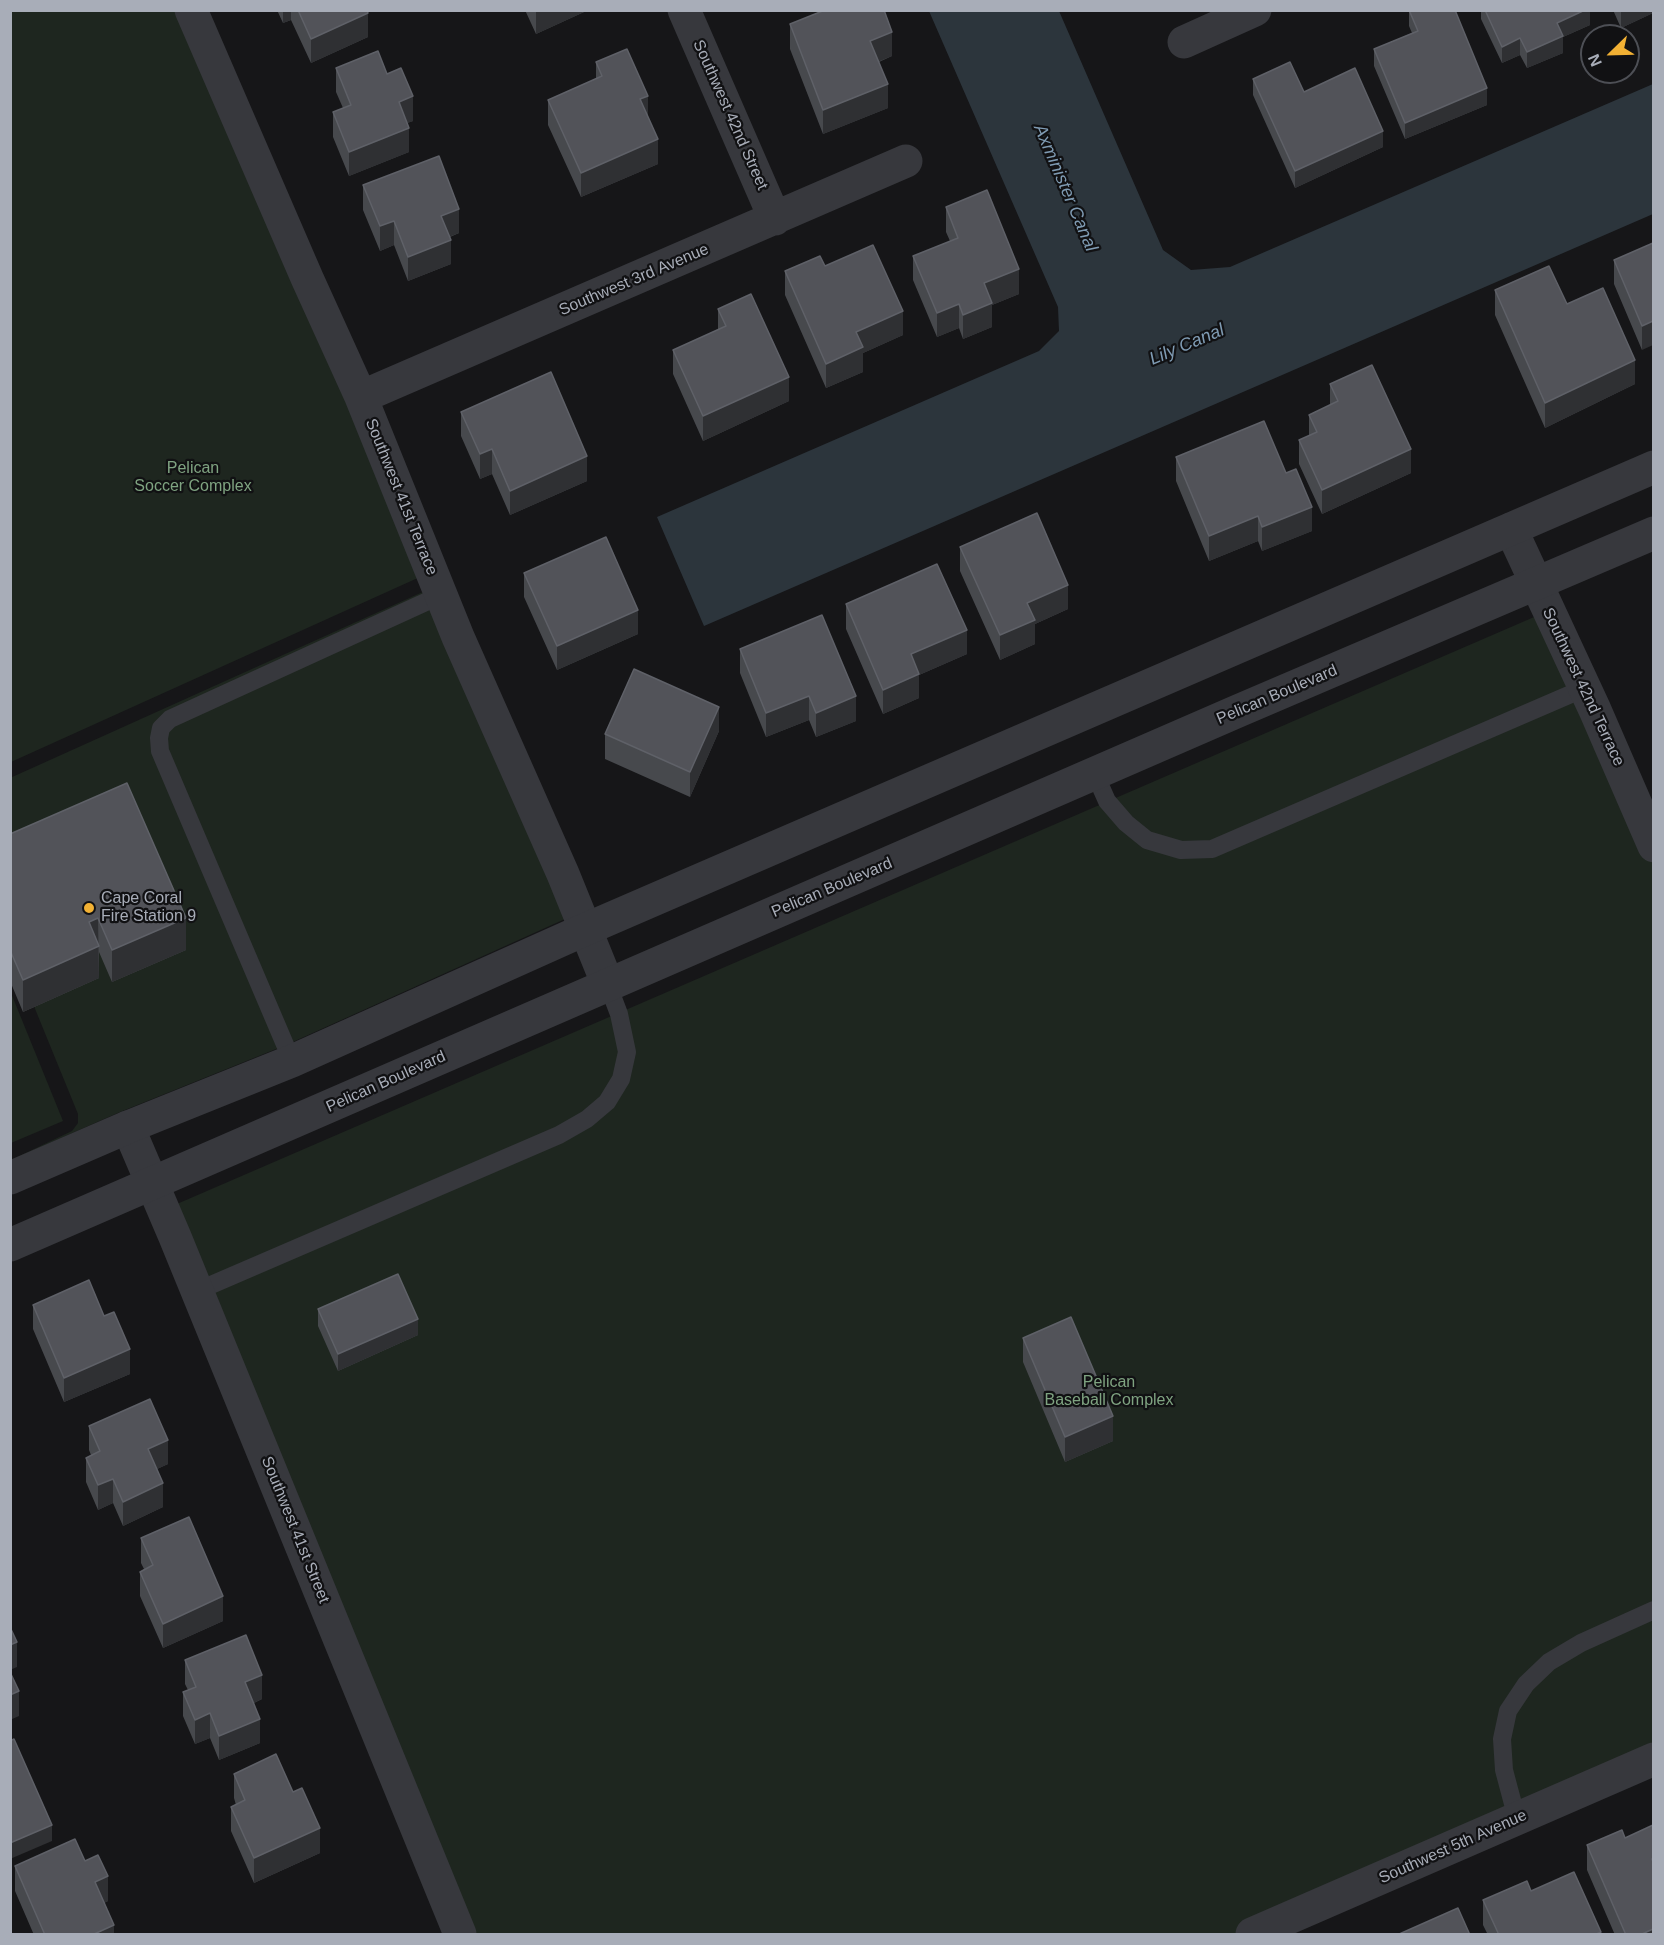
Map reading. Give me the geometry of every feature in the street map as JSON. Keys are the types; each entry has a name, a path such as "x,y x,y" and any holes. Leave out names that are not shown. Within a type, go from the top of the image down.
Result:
{"street":[{"name":"Southwest 41st Terrace","path":"191,10 361,397 441,595 563,874 608,985"},
{"name":"Southwest 42nd Street","path":"684,10 775,219"},
{"path":"1184,42 1255,10"},
{"name":"Southwest 3rd Avenue","path":"361,397 906,161"},
{"path":"10,1178 292,1060 584,930 1653,467"},
{"name":"Southwest 42nd Terrace","path":"1511,529 1585,688 1653,846"},
{"name":"Pelican Boulevard","path":"10,1245 1653,533"},
{"name":"Southwest 41st Street","path":"128,1127 460,1935"},
{"name":"Southwest 5th Avenue","path":"1252,1935 1653,1759"}],"lane":[{"path":"292,1060 160,752 161,728 170,719 441,595"},
{"path":"1095,774 1107,801 1126,823 1147,840 1181,850 1212,849 1585,688"},
{"path":"197,1291 559,1135 587,1119 607,1102 621,1079 627,1052 619,1014 608,985"},
{"path":"1517,1819 1504,1770 1503,1740 1508,1712 1526,1684 1549,1662 1581,1643 1653,1610"}],"green space":[{"name":"Pelican Soccer Complex","path":"10,11 191,11 431,572 11,762"},
{"path":"436,586 576,914 286,1045 120,1112 11,1160 72,1131 78,1123 78,1114 11,950 10,778"},
{"name":"Pelican Baseball Complex","path":"1548,611 1653,853 1653,1759 1252,1934 462,1934 163,1210"},
{"path":"11,993 63,1121 10,1143"}],"water":[{"path":"929,11 1059,11 1163,250 1191,270 1230,267 1653,84 1653,214 704,626 657,517 1039,351 1059,331 1058,307"}],"building":[{"path":"298,10 367,10 368,13 311,39"},
{"path":"825,10 884,10 892,32 870,41 888,84 823,110 790,24"},
{"path":"1409,10 1455,10 1487,88 1405,123 1374,49 1418,31"},
{"path":"1485,10 1585,10 1557,23 1563,36 1527,52 1520,38 1502,47"},
{"path":"627,49 648,96 640,99 658,139 581,173 548,100 602,76 596,62"},
{"path":"378,51 387,74 401,68 413,96 399,102 409,128 349,152 333,112 351,105 336,68"},
{"path":"1290,62 1304,92 1355,68 1383,131 1295,171 1253,79"},
{"path":"439,156 459,209 441,216 451,240 408,257 394,221 380,226 363,185"},
{"path":"987,190 1019,269 984,283 992,303 963,315 959,304 937,313 913,256 958,238 946,207"},
{"path":"1653,243 1653,321 1642,326 1614,260"},
{"path":"873,245 903,311 856,332 863,347 826,364 785,271 820,256 825,266"},
{"path":"1549,266 1567,304 1603,288 1635,360 1545,403 1495,290"},
{"path":"751,294 789,377 703,416 673,350 726,326 718,309"},
{"path":"1372,365 1411,449 1322,490 1299,440 1317,432 1309,415 1338,401 1330,384"},
{"path":"551,372 587,456 510,491 492,449 480,454 461,412"},
{"path":"1264,421 1286,473 1296,469 1312,507 1262,527 1258,516 1209,536 1176,457"},
{"path":"1037,513 1068,585 1027,603 1035,620 1000,635 960,547"},
{"path":"606,537 638,610 557,646 524,573"},
{"path":"937,564 967,630 911,654 919,674 883,690 846,604"},
{"path":"822,615 856,696 816,713 809,696 766,713 740,649"},
{"path":"634,669 719,707 690,772 605,734"},
{"name":"Cape Coral Fire Station 9","path":"127,783 186,918 112,950 98,918 89,922 99,946 23,980 10,950 10,834"},
{"path":"398,1274 418,1319 338,1354 318,1309"},
{"path":"89,1280 104,1316 114,1312 130,1349 64,1378 33,1305"},
{"path":"1071,1317 1113,1416 1065,1437 1023,1338"},
{"path":"150,1399 168,1440 148,1449 163,1483 123,1502 113,1479 98,1485 86,1458 100,1451 89,1426"},
{"path":"189,1517 223,1596 163,1624 140,1572 153,1565 141,1538"},
{"path":"10,1627 17,1642 10,1645"},
{"path":"246,1635 262,1675 245,1682 260,1719 219,1736 210,1713 195,1720 183,1692 196,1687 185,1660"},
{"path":"10,1672 19,1691 10,1695"},
{"path":"14,1739 52,1825 10,1843 10,1741"},
{"path":"276,1754 293,1792 302,1788 320,1828 254,1858 231,1807 245,1800 234,1774"},
{"path":"1653,1825 1653,1929 1640,1935 1626,1935 1587,1845 1622,1830 1625,1838"},
{"path":"75,1839 85,1861 98,1855 108,1876 95,1882 114,1925 92,1935 45,1935 15,1866"},
{"path":"1574,1872 1601,1932 1594,1935 1499,1935 1483,1900 1527,1881 1531,1891"},
{"path":"1458,1908 1470,1935 1397,1935"}],"place":[{"name":"Cape Coral Fire Station 9","path":"89,908"}],"water label":[{"name":"Axminister Canal","path":"1065,188"},
{"name":"Lily Canal","path":"1187,345"}]}
